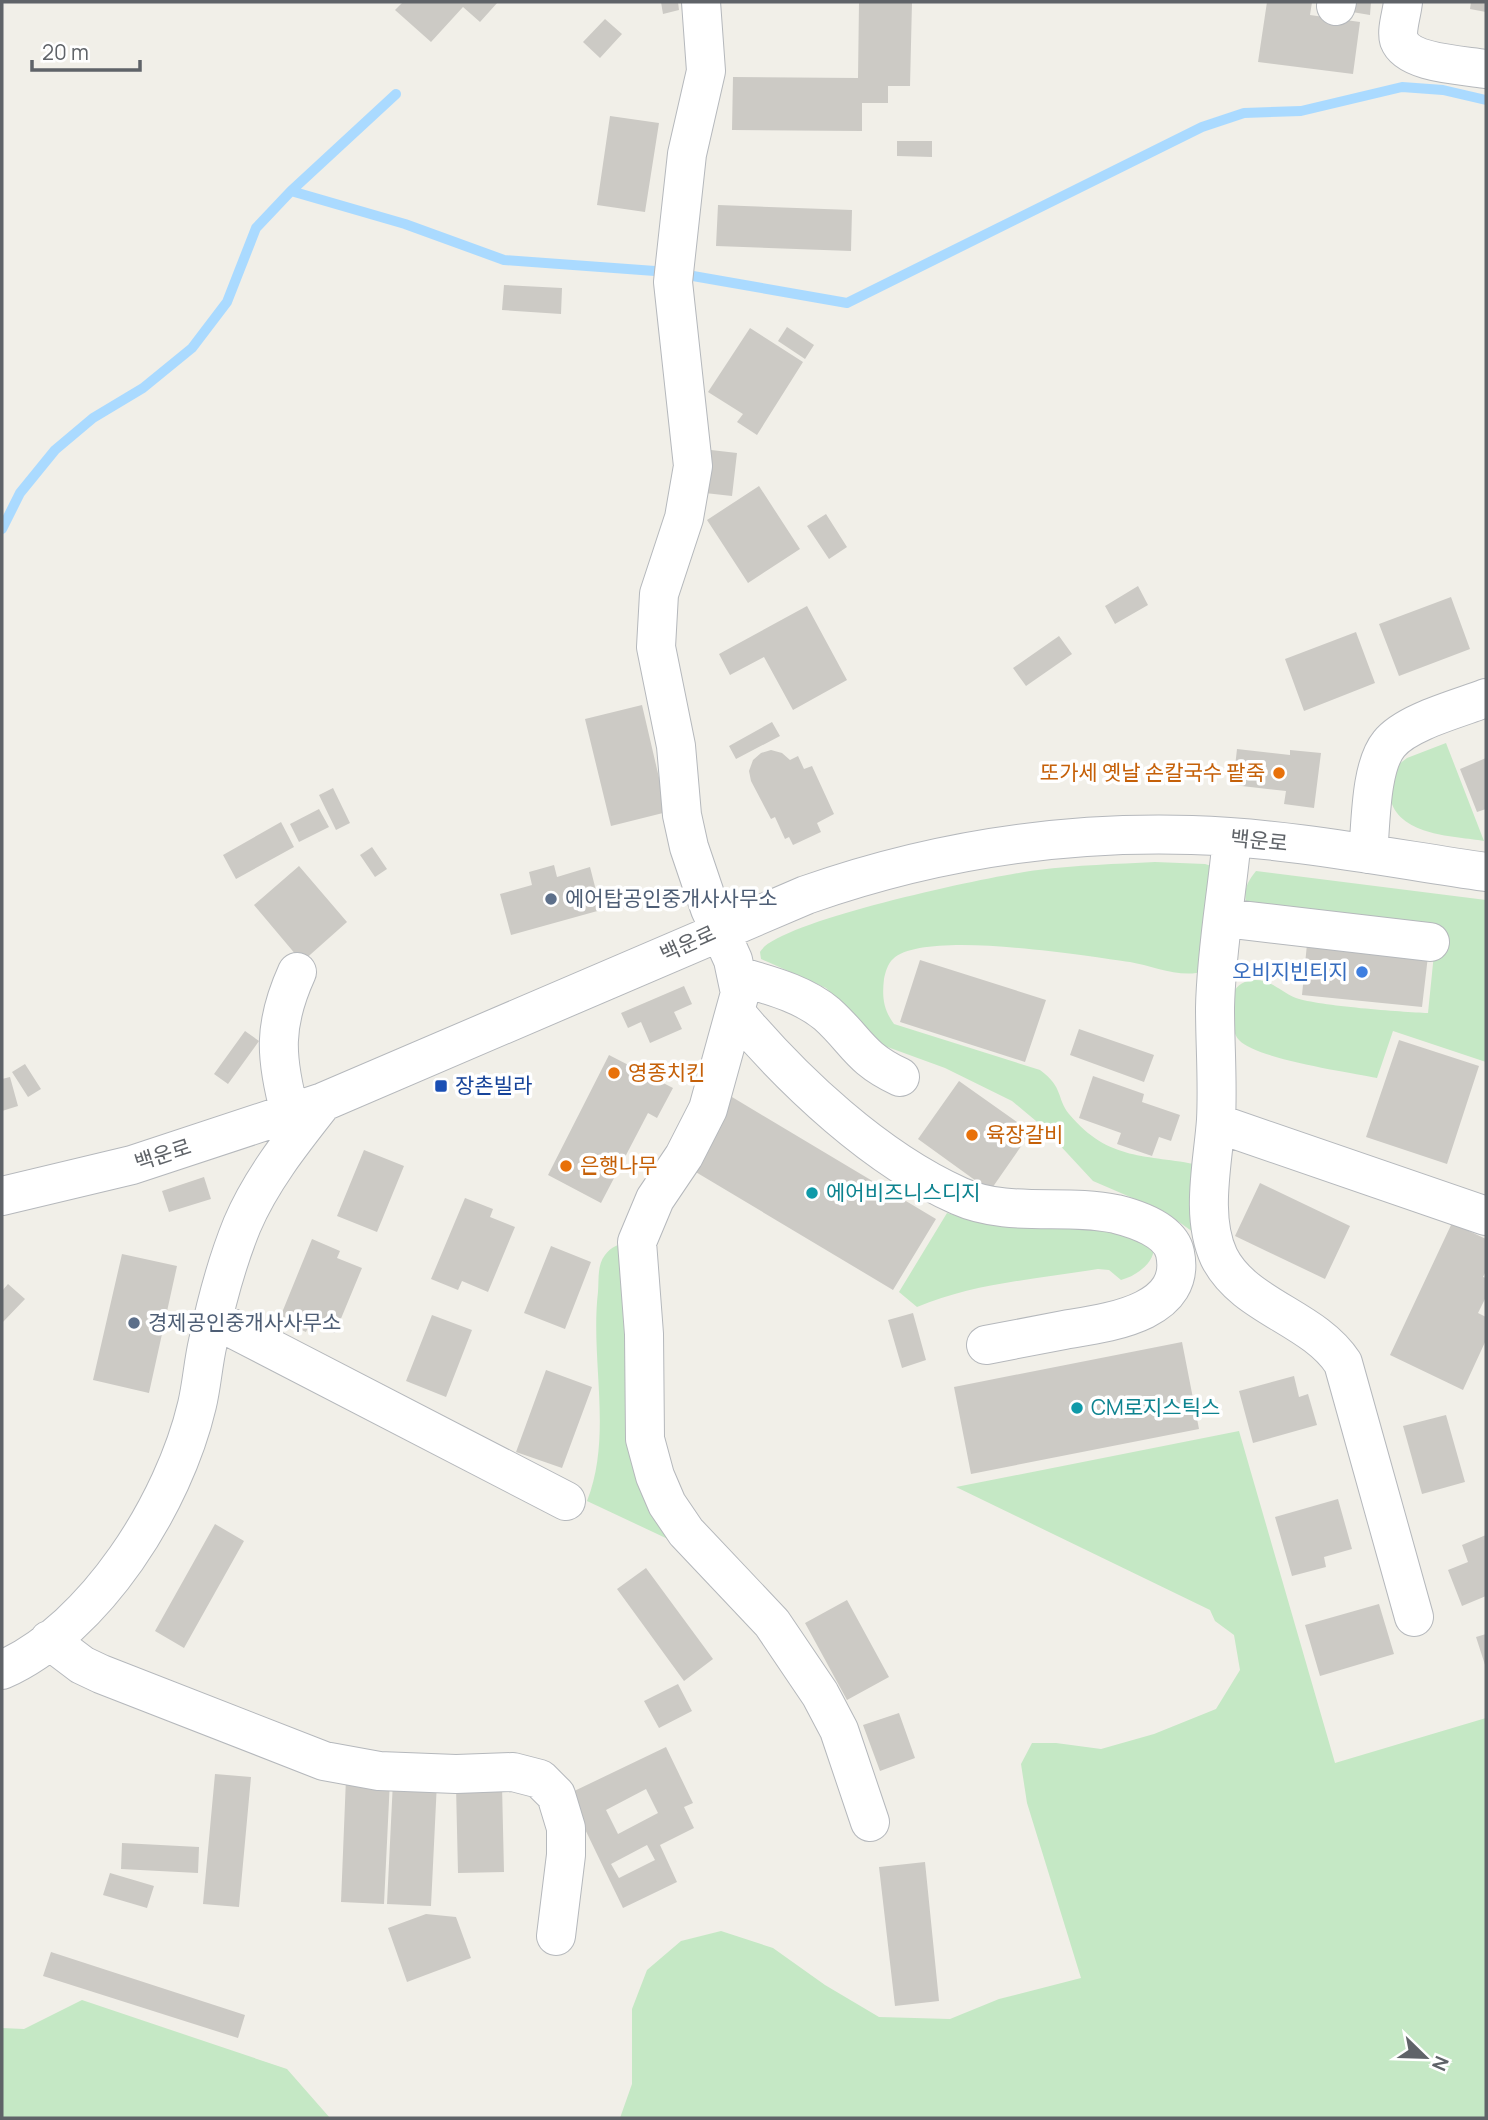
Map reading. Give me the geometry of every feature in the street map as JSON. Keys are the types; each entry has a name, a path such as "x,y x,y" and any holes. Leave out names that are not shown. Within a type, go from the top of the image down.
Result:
{"street":[{"path":"701,2 706,71 688,154 673,282 693,466 684,519 659,594 656,647 676,746 682,815 689,847 738,976 740,993 708,1109 684,1156 650,1208 636,1242 644,1334 645,1439 655,1476 667,1504 686,1532 772,1623 820,1694 839,1730 870,1822"},
{"path":"1403,2 1398,38 1405,50 1419,58 1486,69"},
{"path":"1368,855 1380,758 1389,743 1404,731 1486,698"},
{"name":"백운로","path":"2,1196 132,1165 307,1107 719,930 857,877 958,853 1071,837 1134,835 1232,838 1486,872"},
{"path":"1232,838 1215,1006 1216,1123 1210,1187 1212,1237 1220,1258 1235,1278 1324,1340 1343,1363 1414,1616"},
{"path":"1224,918 1430,942"},
{"path":"2,1670 50,1640 87,1605 122,1563 171,1482 197,1404 214,1320 242,1224 307,1107 280,1072 277,1042 279,1017 297,972"},
{"path":"738,976 806,1000 827,1014 875,1065 900,1077"},
{"path":"736,1013 809,1092 876,1144 960,1197 1023,1210 1114,1214 1142,1221 1162,1235 1174,1248 1177,1264 1173,1278 1164,1296 1148,1309 1126,1319 986,1345"},
{"path":"1216,1123 1486,1216"},
{"path":"214,1320 566,1501"},
{"path":"50,1640 82,1665 101,1674 324,1760 379,1771 513,1772 540,1779 556,1795 566,1828 566,1855 556,1936"}],"green space":[{"path":"1446,743 1484,841 1417,828 1397,813 1391,801 1394,768 1407,758"},
{"path":"1155,862 1205,864 1215,867 1204,971 1177,973 1130,962 1007,947 937,946 911,950 893,959 885,974 883,997 885,1008 894,1024 1040,1070 1053,1082 1069,1114 1099,1141 1129,1153 1199,1165 1193,1232 1165,1212 1093,1181 1042,1126 1012,1101 945,1068 882,1045 826,988 761,959 760,952 775,940 804,927 889,901 1038,870"},
{"path":"1256,871 1486,900 1486,1062 1393,1031 1377,1078 1282,1059 1249,1047 1239,1040 1233,1026 1231,999 1242,983 1255,980 1267,982 1307,1001 1428,1013 1436,934 1247,907 1246,888"},
{"path":"947,1213 975,1221 1103,1224 1154,1246 1153,1252 1144,1268 1121,1280 1109,1270 1098,1269 983,1287 917,1307 899,1292"},
{"path":"628,1241 670,1540 587,1501 599,1450 596,1318 600,1268 607,1252"},
{"path":"1239,1431 1335,1763 1486,1718 1486,2118 620,2118 632,2084 632,2009 647,1970 681,1941 721,1931 773,1948 825,1985 879,2017 950,2019 999,1999 1081,1978 1027,1803 1021,1764 1032,1743 1101,1749 1154,1734 1216,1709 1240,1670 1234,1635 1215,1621 1210,1610 956,1487"},
{"path":"82,2000 287,2069 330,2118 2,2118 2,2028 24,2029"}],"building":[{"path":"403,2 498,2 480,22 463,7 431,42 395,10"},
{"path":"661,2 678,2 679,10 663,14"},
{"path":"859,2 912,2 910,86 888,86 888,103 862,103 862,131 732,130 733,77 858,78"},
{"path":"1267,2 1312,2 1310,15 1360,22 1353,74 1258,62"},
{"path":"1354,2 1371,2 1370,15 1352,12"},
{"path":"1471,2 1486,2 1486,12 1470,9"},
{"path":"605,19 622,34 600,58 583,42"},
{"path":"610,116 659,123 645,212 597,205"},
{"path":"897,141 932,141 932,157 897,156"},
{"path":"718,205 852,210 851,251 716,246"},
{"path":"504,285 562,288 561,314 502,310"},
{"path":"787,327 814,345 805,359 778,341"},
{"path":"750,328 803,362 757,435 737,422 743,414 708,392"},
{"path":"711,450 737,453 732,496 705,493"},
{"path":"759,486 800,549 748,583 707,520"},
{"path":"826,514 847,547 829,559 807,526"},
{"path":"1138,586 1148,605 1115,624 1105,606"},
{"path":"1451,597 1470,649 1399,676 1379,624"},
{"path":"807,606 847,680 793,710 764,657 730,675 719,654"},
{"path":"1356,632 1375,683 1304,711 1285,659"},
{"path":"1059,636 1072,654 1026,686 1013,668"},
{"path":"642,705 667,812 611,826 585,719"},
{"path":"772,722 780,736 736,759 729,746"},
{"path":"1237,749 1290,755 1290,750 1321,753 1314,808 1284,804 1286,791 1233,785"},
{"path":"771,750 782,753 790,760 798,756 804,769 812,766 834,814 817,823 821,832 793,845 789,837 785,839 775,817 771,819 751,781 749,771 753,760 761,753"},
{"path":"1486,758 1486,809 1477,812 1460,769"},
{"path":"333,788 350,823 336,830 319,795"},
{"path":"319,809 329,827 299,842 290,824"},
{"path":"281,822 294,847 236,879 223,855"},
{"path":"372,847 387,869 375,877 360,855"},
{"path":"554,865 557,877 590,867 601,910 511,935 500,894 532,885 529,872"},
{"path":"299,866 347,922 302,962 254,905"},
{"path":"1307,944 1428,956 1422,1007 1302,995"},
{"path":"920,960 1046,1000 1025,1062 900,1022"},
{"path":"684,986 692,1004 674,1012 682,1029 650,1043 641,1022 628,1028 621,1013"},
{"path":"1079,1029 1154,1055 1144,1082 1070,1055"},
{"path":"245,1031 259,1041 228,1084 214,1074"},
{"path":"1399,1040 1479,1066 1447,1164 1366,1137"},
{"path":"609,1055 673,1088 657,1118 648,1113 601,1203 548,1175"},
{"path":"25,1064 41,1089 28,1097 12,1072"},
{"path":"1093,1076 1144,1094 1142,1102 1180,1115 1171,1141 1159,1137 1152,1156 1117,1144 1121,1133 1079,1118"},
{"path":"10,1077 18,1106 2,1111 2,1079"},
{"path":"959,1081 1031,1132 990,1191 918,1139"},
{"name":"에어비즈니스디지","path":"732,1097 936,1219 893,1290 689,1168"},
{"path":"364,1150 404,1166 377,1232 337,1216"},
{"path":"204,1177 211,1199 169,1212 162,1191"},
{"path":"1260,1183 1350,1226 1325,1279 1235,1236"},
{"path":"465,1198 493,1209 490,1217 515,1227 488,1292 462,1281 458,1290 431,1279"},
{"path":"1452,1223 1486,1239 1486,1271 1483,1277 1486,1278 1486,1297 1478,1313 1486,1317 1486,1340 1463,1390 1390,1355"},
{"path":"312,1239 340,1251 337,1258 362,1268 335,1333 310,1323 306,1332 279,1320"},
{"path":"551,1246 591,1262 565,1329 524,1313"},
{"path":"122,1254 177,1266 149,1393 93,1380"},
{"path":"8,1284 25,1299 2,1323 2,1291"},
{"path":"913,1313 926,1360 902,1368 888,1320"},
{"path":"432,1315 472,1330 446,1397 406,1381"},
{"name":"CM로지스틱스","path":"1182,1342 1199,1429 971,1474 954,1387"},
{"path":"546,1370 592,1387 562,1468 516,1452"},
{"path":"1294,1376 1299,1397 1308,1394 1317,1425 1253,1443 1239,1391"},
{"path":"1446,1415 1465,1482 1422,1494 1403,1426"},
{"path":"1338,1499 1352,1549 1324,1557 1326,1567 1292,1576 1275,1517"},
{"path":"215,1524 244,1541 184,1648 155,1631"},
{"path":"1486,1535 1486,1596 1462,1606 1448,1570 1468,1562 1462,1545"},
{"path":"646,1568 713,1659 684,1681 617,1589"},
{"path":"847,1600 889,1677 847,1700 805,1623"},
{"path":"1379,1604 1394,1654 1320,1676 1305,1625"},
{"path":"1486,1634 1486,1668 1476,1637"},
{"path":"678,1684 692,1711 659,1728 644,1701"},
{"path":"899,1713 915,1758 880,1771 863,1725"},
{"path":"666,1747 693,1803 684,1807 694,1828 660,1845 677,1882 623,1908 568,1794","holes":["646,1789 658,1813 618,1834 606,1810","647,1845 655,1860 619,1878 611,1864"]},
{"path":"215,1774 251,1777 239,1907 203,1904"},
{"path":"346,1778 390,1780 384,1904 341,1902"},
{"path":"393,1781 437,1782 431,1906 387,1904"},
{"path":"502,1785 504,1872 458,1873 456,1786"},
{"path":"122,1843 199,1847 198,1873 121,1869"},
{"path":"925,1862 939,2001 895,2006 879,1867"},
{"path":"110,1873 154,1886 147,1908 103,1895"},
{"path":"426,1914 456,1917 471,1958 407,1982 388,1928"},
{"path":"51,1952 245,2015 238,2038 43,1976"}],"waterway":[{"path":"693,276 847,303 1202,127 1244,113 1301,111 1402,87 1443,90 1486,100"},
{"path":"2,529 20,493 55,450 93,418 143,388 192,348 227,302 256,228 291,191 396,94"},
{"path":"291,191 405,224 504,260 655,271"}],"place":[{"name":"또가세 옛날 손칼국수 팥죽","path":"1279,773"},
{"name":"에어탑공인중개사사무소","path":"551,899"},
{"name":"오비지빈티지","path":"1362,972"},
{"name":"영종치킨","path":"614,1073"},
{"name":"장촌빌라","path":"441,1086"},
{"name":"육장갈비","path":"972,1135"},
{"name":"은행나무","path":"566,1166"},
{"name":"에어비즈니스디지","path":"812,1193"},
{"name":"경제공인중개사사무소","path":"134,1323"},
{"name":"CM로지스틱스","path":"1077,1408"}]}
